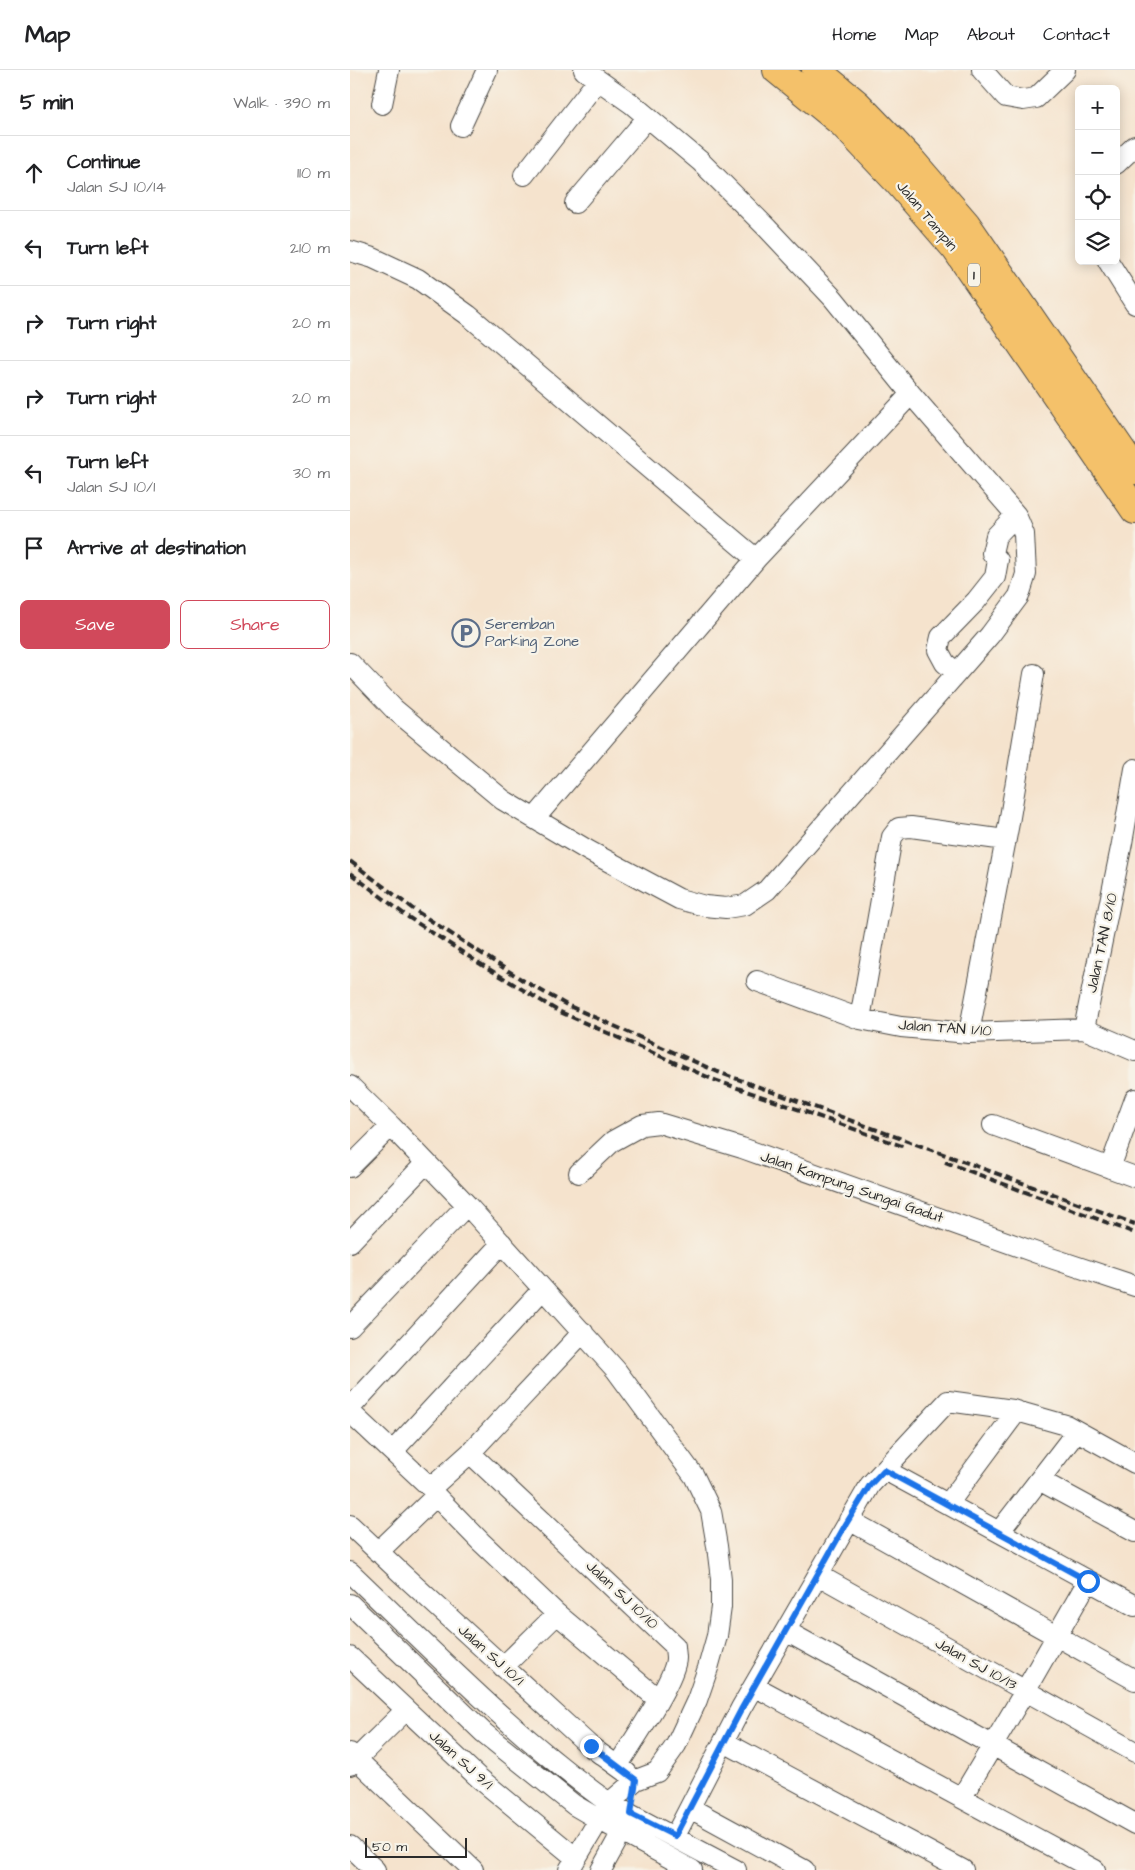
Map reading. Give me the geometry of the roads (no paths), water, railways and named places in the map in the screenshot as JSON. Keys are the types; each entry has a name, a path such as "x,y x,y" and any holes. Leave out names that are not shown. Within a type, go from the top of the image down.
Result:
{"highway":[{"name":"Jalan Tampin","path":"777,70 843,124 898,182 956,249 1135,510"},
{"name":"Jalan Tampin","path":"816,70 857,104 910,159 966,224 1135,470"}],"street":[{"path":"382,104 390,70"},
{"path":"461,126 487,70"},
{"path":"982,70 1006,97 1022,100 1036,98 1065,70"},
{"path":"350,663 394,709 503,800 589,851 679,899 705,906 745,905 767,890 990,634 1019,596 1026,574 1026,549 1024,534 1016,515 911,394 833,298 700,161 648,117 591,75 524,175"},
{"path":"575,203 648,117"},
{"path":"1120,160 1135,146"},
{"path":"350,251 373,258 418,279 468,315 756,559"},
{"path":"1111,265 1135,304"},
{"path":"535,818 756,559 911,394"},
{"path":"956,672 945,663 938,650 941,637 976,601 995,577 998,560 992,553 996,536 1016,515"},
{"path":"970,1033 1034,674"},
{"name":"Jalan TAN 8/10","path":"1084,1028 1122,843 1135,769"},
{"path":"860,1019 892,837 899,828 911,827 1005,840"},
{"name":"Jalan TAN 1/10","path":"757,981 860,1019 901,1027 970,1033 1084,1028 1135,1051"},
{"path":"350,1086 391,1126 584,1332 616,1370 694,1476 710,1511 721,1579 721,1607 717,1636 697,1700 676,1745 656,1772 636,1780 609,1803 572,1864"},
{"path":"1110,1168 1135,1099"},
{"name":"Jalan Kampung Sungai Gadut","path":"579,1173 613,1141 642,1125 659,1123 742,1148 1135,1286"},
{"path":"993,1125 1135,1177"},
{"path":"350,1166 391,1126"},
{"path":"350,1242 426,1163"},
{"path":"350,1328 466,1205"},
{"path":"350,1408 502,1243"},
{"path":"393,1451 543,1289"},
{"path":"378,1552 584,1332"},
{"path":"675,1836 754,1686 870,1485 948,1400 1017,1411 1066,1425 1135,1463"},
{"path":"948,1504 1017,1411"},
{"path":"350,1412 393,1451 481,1542 557,1614 658,1699"},
{"path":"999,1532 1077,1431"},
{"name":"Jalan SJ 10/10","path":"470,1453 675,1646 676,1658 673,1671 618,1765"},
{"path":"884,1470 1135,1606"},
{"path":"1040,1480 1135,1532"},
{"path":"849,1520 1135,1680"},
{"name":"Jalan SJ 10/1","path":"350,1525 591,1746 636,1780"},
{"path":"350,1572 503,1718 609,1803 627,1823 692,1870"},
{"name":"Jalan SJ 10/13","path":"818,1575 1135,1752"},
{"path":"962,1797 1088,1581"},
{"path":"350,1604 484,1733 574,1804 598,1819 627,1823 675,1836 736,1870"},
{"path":"503,1667 557,1614"},
{"path":"786,1631 1135,1824"},
{"name":"Jalan SJ 9/1","path":"350,1657 572,1864"},
{"path":"754,1686 1095,1870"},
{"path":"406,1710 352,1759 473,1870"},
{"path":"724,1742 963,1870"},
{"path":"605,1869 627,1823 636,1780"},
{"path":"690,1808 804,1870"},
{"path":"350,1846 375,1870"}],"railway":[{"path":"350,861 413,909 524,981 567,1005 718,1072 1135,1224"},
{"path":"350,873 408,917 558,1011 712,1079 905,1147"},
{"path":"945,1162 1135,1233"}],"place":[{"name":"Seremban Parking Zone","path":"466,633"}]}
